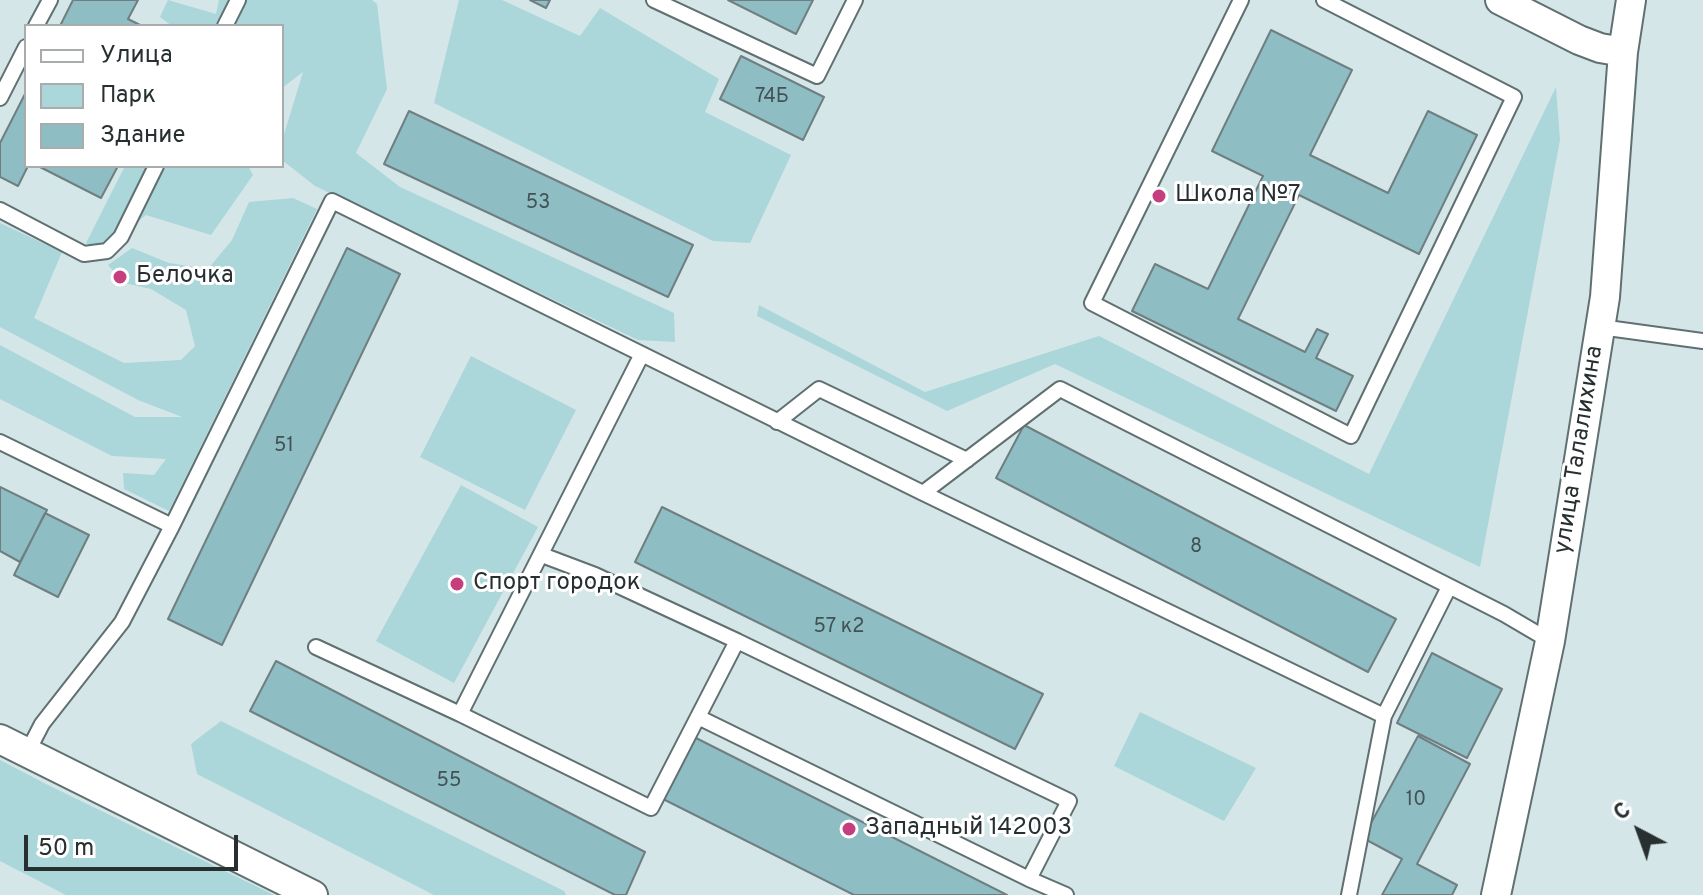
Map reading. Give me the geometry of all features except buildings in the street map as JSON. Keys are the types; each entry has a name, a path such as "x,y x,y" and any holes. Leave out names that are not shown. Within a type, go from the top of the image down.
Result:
{"street":[{"path":"1500,0 1579,40 1623,52"},
{"name":"улица Талалихина","path":"1496,895 1550,641 1605,297 1623,52 1631,0"},
{"path":"0,739 313,895"}],"lane":[{"path":"37,24 50,0"},
{"path":"226,24 238,0"},
{"path":"654,0 817,76 855,0"},
{"path":"1241,0 1092,303 1351,436 1514,97 1324,0"},
{"path":"0,98 24,51"},
{"path":"0,210 84,254 107,251 121,237 155,168"},
{"path":"27,753 42,724 122,622 332,201 641,356 1384,716"},
{"path":"1600,327 1703,341"},
{"path":"460,714 641,356"},
{"path":"777,422 819,389 967,460"},
{"path":"923,493 1060,389 1504,614 1550,641"},
{"path":"0,442 172,526"},
{"path":"542,555 595,575 737,641 1069,801 1029,879"},
{"path":"1349,895 1384,716 1449,587"},
{"path":"316,647 651,808 737,641"},
{"path":"698,717 1066,895"}],"green space":[{"path":"168,0 216,14 219,0 372,0 377,4 387,89 356,153 400,187 674,313 675,342 638,340 315,186 284,162 284,134 303,72 284,86 284,24 169,24 160,17"},
{"path":"459,0 502,0 580,36 600,8 719,79 705,112 791,155 750,243 713,241 434,103"},
{"path":"1556,87 1560,140 1480,567 1055,364 947,411 757,316 759,305 925,392 1099,336 1369,474"},
{"path":"124,168 249,168 253,175 211,235 146,215 101,251 86,243"},
{"path":"293,198 317,209 169,511 124,489 123,473 154,475 166,459 112,456 0,399 0,345 135,417 182,417 138,400 0,327 0,223 62,252 34,318 124,363 181,360 195,346 186,310 151,289 124,283 108,265 132,248 169,263 208,269 232,240 249,202"},
{"path":"471,356 576,410 525,510 420,457"},
{"name":"Спорт городок","path":"461,485 538,527 454,683 376,641"},
{"path":"1140,712 1256,768 1224,821 1114,766"},
{"path":"221,721 564,891 566,895 434,895 197,774 191,744"},
{"path":"0,760 274,895 66,895 0,861"}],"place":[{"name":"Школа №7","path":"1159,196"},
{"name":"Белочка","path":"120,277"},
{"name":"Спорт городок","path":"457,584"},
{"name":"Западный 142003","path":"849,829"}]}
